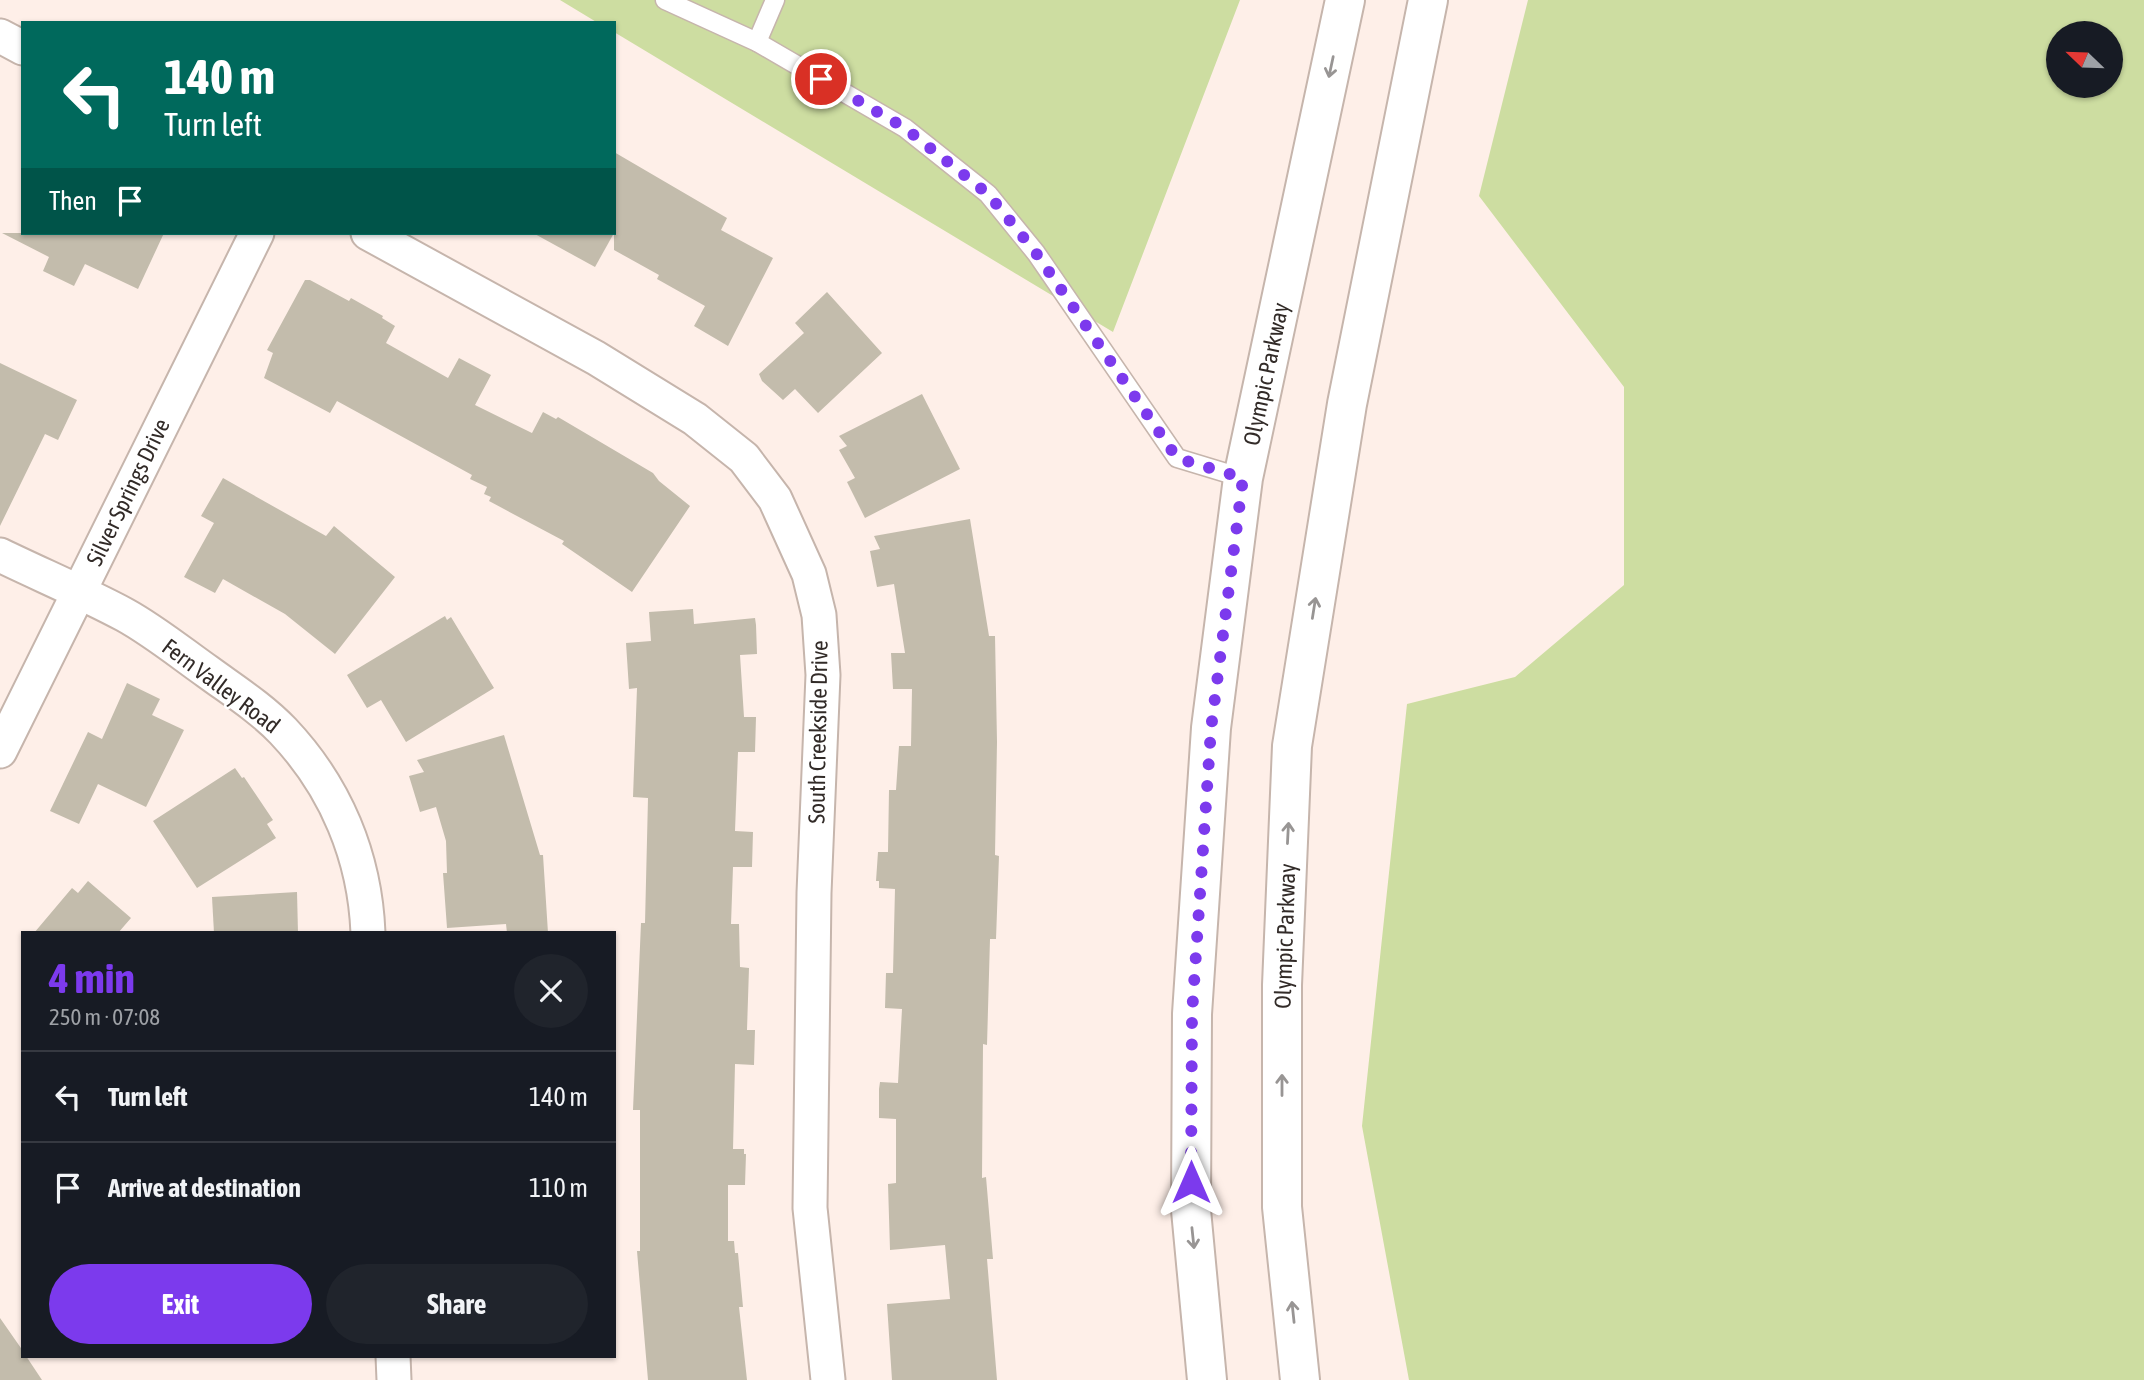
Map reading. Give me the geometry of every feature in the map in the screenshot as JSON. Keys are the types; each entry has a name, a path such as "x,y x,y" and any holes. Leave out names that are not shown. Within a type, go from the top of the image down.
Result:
{"main road":[{"name":"Olympic Parkway","path":"1207,1380 1191,1210 1192,1014 1211,729 1243,478 1345,0"},
{"name":"Olympic Parkway","path":"1300,1380 1282,1207 1282,985 1292,746 1347,404 1428,0"}],"street":[{"path":"0,36 21,47"},
{"name":"Silver Springs Drive","path":"0,751 256,235"},
{"name":"South Creekside Drive","path":"372,235 596,358 695,419 744,458 775,499 809,574 819,615 823,675 814,893 810,1208 828,1380"},
{"name":"Fern Valley Road","path":"0,555 126,616 254,705 283,731 328,791 346,826 361,876 368,931"},
{"path":"393,1358 394,1380"}],"lane":[{"path":"665,0 757,42 905,128 988,194 1036,253 1177,458 1243,478"},
{"path":"757,42 775,0"}],"green space":[{"path":"560,0 1240,0 1113,332 616,33 616,21 595,21"},
{"path":"1528,0 2144,0 2144,1380 1409,1380 1362,1126 1407,704 1515,677 1624,585 1624,387 1479,196"}],"building":[{"path":"616,153 727,218 721,230 773,258 728,346 694,326 705,306 657,279 659,275 614,250"},
{"path":"2,233 163,235 138,289 85,264 74,286 43,271 49,257"},
{"path":"537,235 613,235 595,267"},
{"path":"305,280 310,280 349,301 351,298 383,316 382,318 395,326 386,343 448,378 459,358 491,375 475,405 532,433 543,412 556,419 558,417 653,473 690,506 632,592 562,544 564,541 489,501 491,497 484,494 487,487 470,479 472,475 337,401 330,413 264,378 273,353 267,350"},
{"path":"827,292 882,353 818,413 795,389 783,400 762,381 759,374 804,333 795,323"},
{"path":"0,363 77,400 58,440 45,434 0,526"},
{"path":"922,394 960,469 865,518 847,482 855,478 839,450 847,446 839,436"},
{"path":"223,478 326,536 334,526 395,577 335,654 285,614 223,579 215,593 184,577 214,523 201,516"},
{"path":"970,519 989,636 995,636 995,855 999,856 996,939 990,939 987,1045 983,1044 982,1178 986,1177 993,1259 987,1259 997,1380 892,1380 887,1304 950,1299 945,1245 890,1250 888,1184 896,1183 896,1119 879,1118 879,1089 880,1082 898,1083 902,1009 885,1008 886,973 893,973 895,889 879,888 879,881 876,881 878,852 888,852 889,790 896,790 899,746 911,746 912,689 893,689 891,653 905,653 894,584 877,587 870,551 880,549 874,536"},
{"path":"693,609 694,624 755,618 756,625 757,654 740,655 744,717 756,717 755,752 738,752 735,831 753,832 752,867 733,867 731,924 739,924 740,967 749,968 747,1030 755,1030 754,1065 735,1064 733,1149 744,1149 746,1154 745,1185 728,1185 728,1241 734,1241 735,1253 738,1253 743,1307 739,1307 747,1380 648,1380 637,1251 640,1251 640,1110 633,1110 641,923 645,923 648,798 633,797 637,688 629,689 626,643 651,641 649,612"},
{"path":"445,616 447,620 451,617 494,688 406,742 381,700 367,708 347,675"},
{"path":"127,683 160,699 152,715 184,730 146,807 98,784 79,824 50,811 88,732 102,739"},
{"path":"504,735 540,855 543,855 548,931 507,931 506,924 447,928 443,873 447,873 446,841 436,807 420,812 409,776 424,772 417,760"},
{"path":"235,768 273,820 267,824 276,838 197,888 153,821"},
{"path":"88,881 131,918 120,931 36,931 72,888 78,893"},
{"path":"297,892 298,931 214,931 212,897"},
{"path":"0,1318 21,1348 21,1358 27,1358 42,1380 0,1380"}],"route":[{"path":"821,79 905,128 988,194 1036,253 1177,458 1243,478 1211,729 1192,1014 1191,1182"}]}
